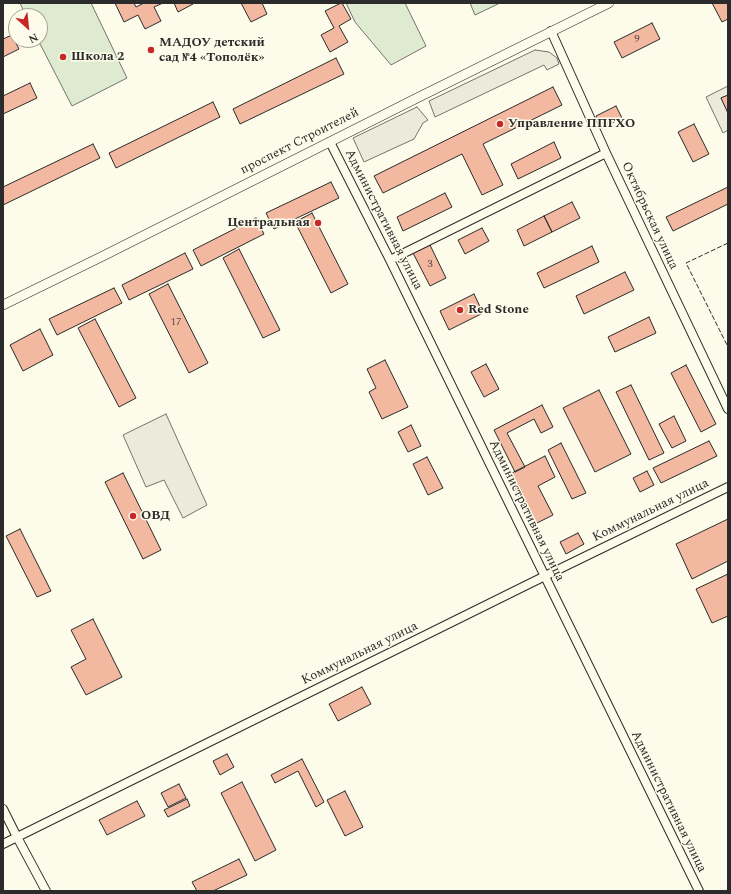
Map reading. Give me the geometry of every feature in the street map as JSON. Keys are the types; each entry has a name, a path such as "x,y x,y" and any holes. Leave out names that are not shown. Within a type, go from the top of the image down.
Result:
{"street":[{"name":"проспект Строителей","path":"3,305 609,3"},
{"name":"Октябрьская улица","path":"551,31 606,153 728,409"},
{"name":"Административная улица","path":"330,142 390,260 699,891"},
{"path":"390,260 606,153"},
{"name":"Коммунальная улица","path":"3,844 728,487"},
{"path":"3,809 46,891"}],"green space":[{"path":"20,3 91,3 127,78 72,106 42,48 48,48 48,8 22,8"},
{"path":"346,3 405,3 426,46 391,65 355,22"},
{"path":"470,3 500,3 475,15"}],"shaded area":[{"path":"535,50 549,52 557,58 559,64 547,70 544,65 435,117 429,101"},
{"path":"728,86 728,95 721,98 728,113 728,130 723,133 706,97"},
{"path":"417,107 428,120 423,123 414,139 364,162 353,138"},
{"path":"166,414 207,505 183,518 164,480 146,487 123,435"}],"building":[{"name":"МАДОУ детский сад №4 «Тополёк»","path":"115,3 134,3 136,7 144,3 163,3 154,7 161,21 145,29 138,15 124,22"},
{"name":"МАДОУ детский сад №4 «Тополёк»","path":"174,3 193,3 193,4 178,12"},
{"path":"241,3 262,3 267,14 251,22"},
{"path":"341,3 351,19 339,26 348,42 330,52 321,35 334,28 325,11"},
{"path":"712,3 728,3 728,19 722,22"},
{"path":"652,23 660,39 622,58 614,42"},
{"path":"8,37 8,48 19,49 3,57 3,39"},
{"path":"336,58 344,74 240,124 233,109"},
{"path":"30,83 37,98 3,114 3,96"},
{"name":"Управление ППГХО","path":"553,87 562,105 483,144 503,185 482,195 462,154 383,193 374,176"},
{"path":"728,95 728,113 721,98"},
{"path":"213,102 220,117 116,168 109,153"},
{"path":"616,106 622,118 602,128 596,116"},
{"path":"694,124 709,154 693,162 678,132"},
{"path":"554,142 561,158 518,179 511,164"},
{"path":"93,144 100,158 3,205 3,187"},
{"path":"331,182 339,198 274,229 266,213"},
{"path":"728,187 728,204 673,231 666,217"},
{"path":"445,193 452,207 403,231 397,217"},
{"path":"572,202 580,218 552,232 544,216"},
{"path":"312,213 348,284 331,293 295,222"},
{"path":"544,216 552,232 524,246 517,230"},
{"path":"256,218 264,234 201,266 193,250"},
{"path":"482,228 489,241 465,254 458,240"},
{"path":"430,245 446,278 430,286 413,253"},
{"path":"592,246 599,262 544,288 537,273"},
{"path":"239,249 280,330 263,338 223,258"},
{"path":"185,253 193,269 129,300 122,285"},
{"path":"625,272 634,290 584,314 576,296"},
{"path":"168,284 208,363 189,373 149,294"},
{"path":"114,288 122,303 57,335 49,319"},
{"name":"Red Stone","path":"474,294 483,313 449,330 440,311"},
{"path":"649,317 656,333 615,352 608,337"},
{"path":"95,319 136,398 119,407 78,328"},
{"path":"40,329 53,355 23,371 10,345"},
{"path":"385,360 408,407 382,419 369,392 376,388 367,369"},
{"path":"486,364 499,389 484,397 471,372"},
{"path":"686,365 716,424 701,432 671,373"},
{"path":"631,385 664,453 649,460 616,392"},
{"path":"599,390 631,454 595,472 563,408"},
{"path":"542,405 553,427 541,433 534,419 507,433 525,467 515,472 494,430"},
{"path":"674,416 686,441 672,448 659,424"},
{"path":"411,425 421,446 408,452 398,432"},
{"path":"709,441 717,456 661,483 653,468"},
{"path":"561,443 586,493 572,499 548,450"},
{"path":"545,456 555,477 538,486 553,515 533,525 508,475"},
{"path":"427,457 443,488 428,495 413,464"},
{"path":"647,471 654,485 640,492 633,478"},
{"name":"ОВД","path":"123,473 161,550 143,559 105,482"},
{"path":"728,519 728,561 692,579 676,544"},
{"path":"20,529 51,591 37,597 6,536"},
{"path":"578,533 584,544 566,554 560,542"},
{"path":"728,574 728,616 712,623 696,589"},
{"path":"93,619 122,677 86,695 71,667 86,659 71,630"},
{"path":"362,687 371,704 338,721 329,704"},
{"path":"227,754 234,767 220,775 213,761"},
{"path":"302,759 324,802 316,807 298,771 275,783 271,775"},
{"path":"242,782 276,850 255,861 221,793"},
{"path":"179,784 186,798 168,807 161,793"},
{"path":"345,791 363,827 345,836 327,800"},
{"path":"187,799 190,806 168,817 164,810"},
{"path":"137,801 145,816 107,835 99,820"},
{"path":"239,859 247,875 213,891 197,891 192,882"}],"fence":[{"path":"728,243 686,263 728,347"}],"place":[{"name":"МАДОУ детский сад №4 «Тополёк»","path":"151,50"},
{"name":"Школа 2","path":"63,57"},
{"name":"Управление ППГХО","path":"500,124"},
{"name":"Центральная","path":"318,223"},
{"name":"Red Stone","path":"460,310"},
{"name":"ОВД","path":"133,516"}]}
